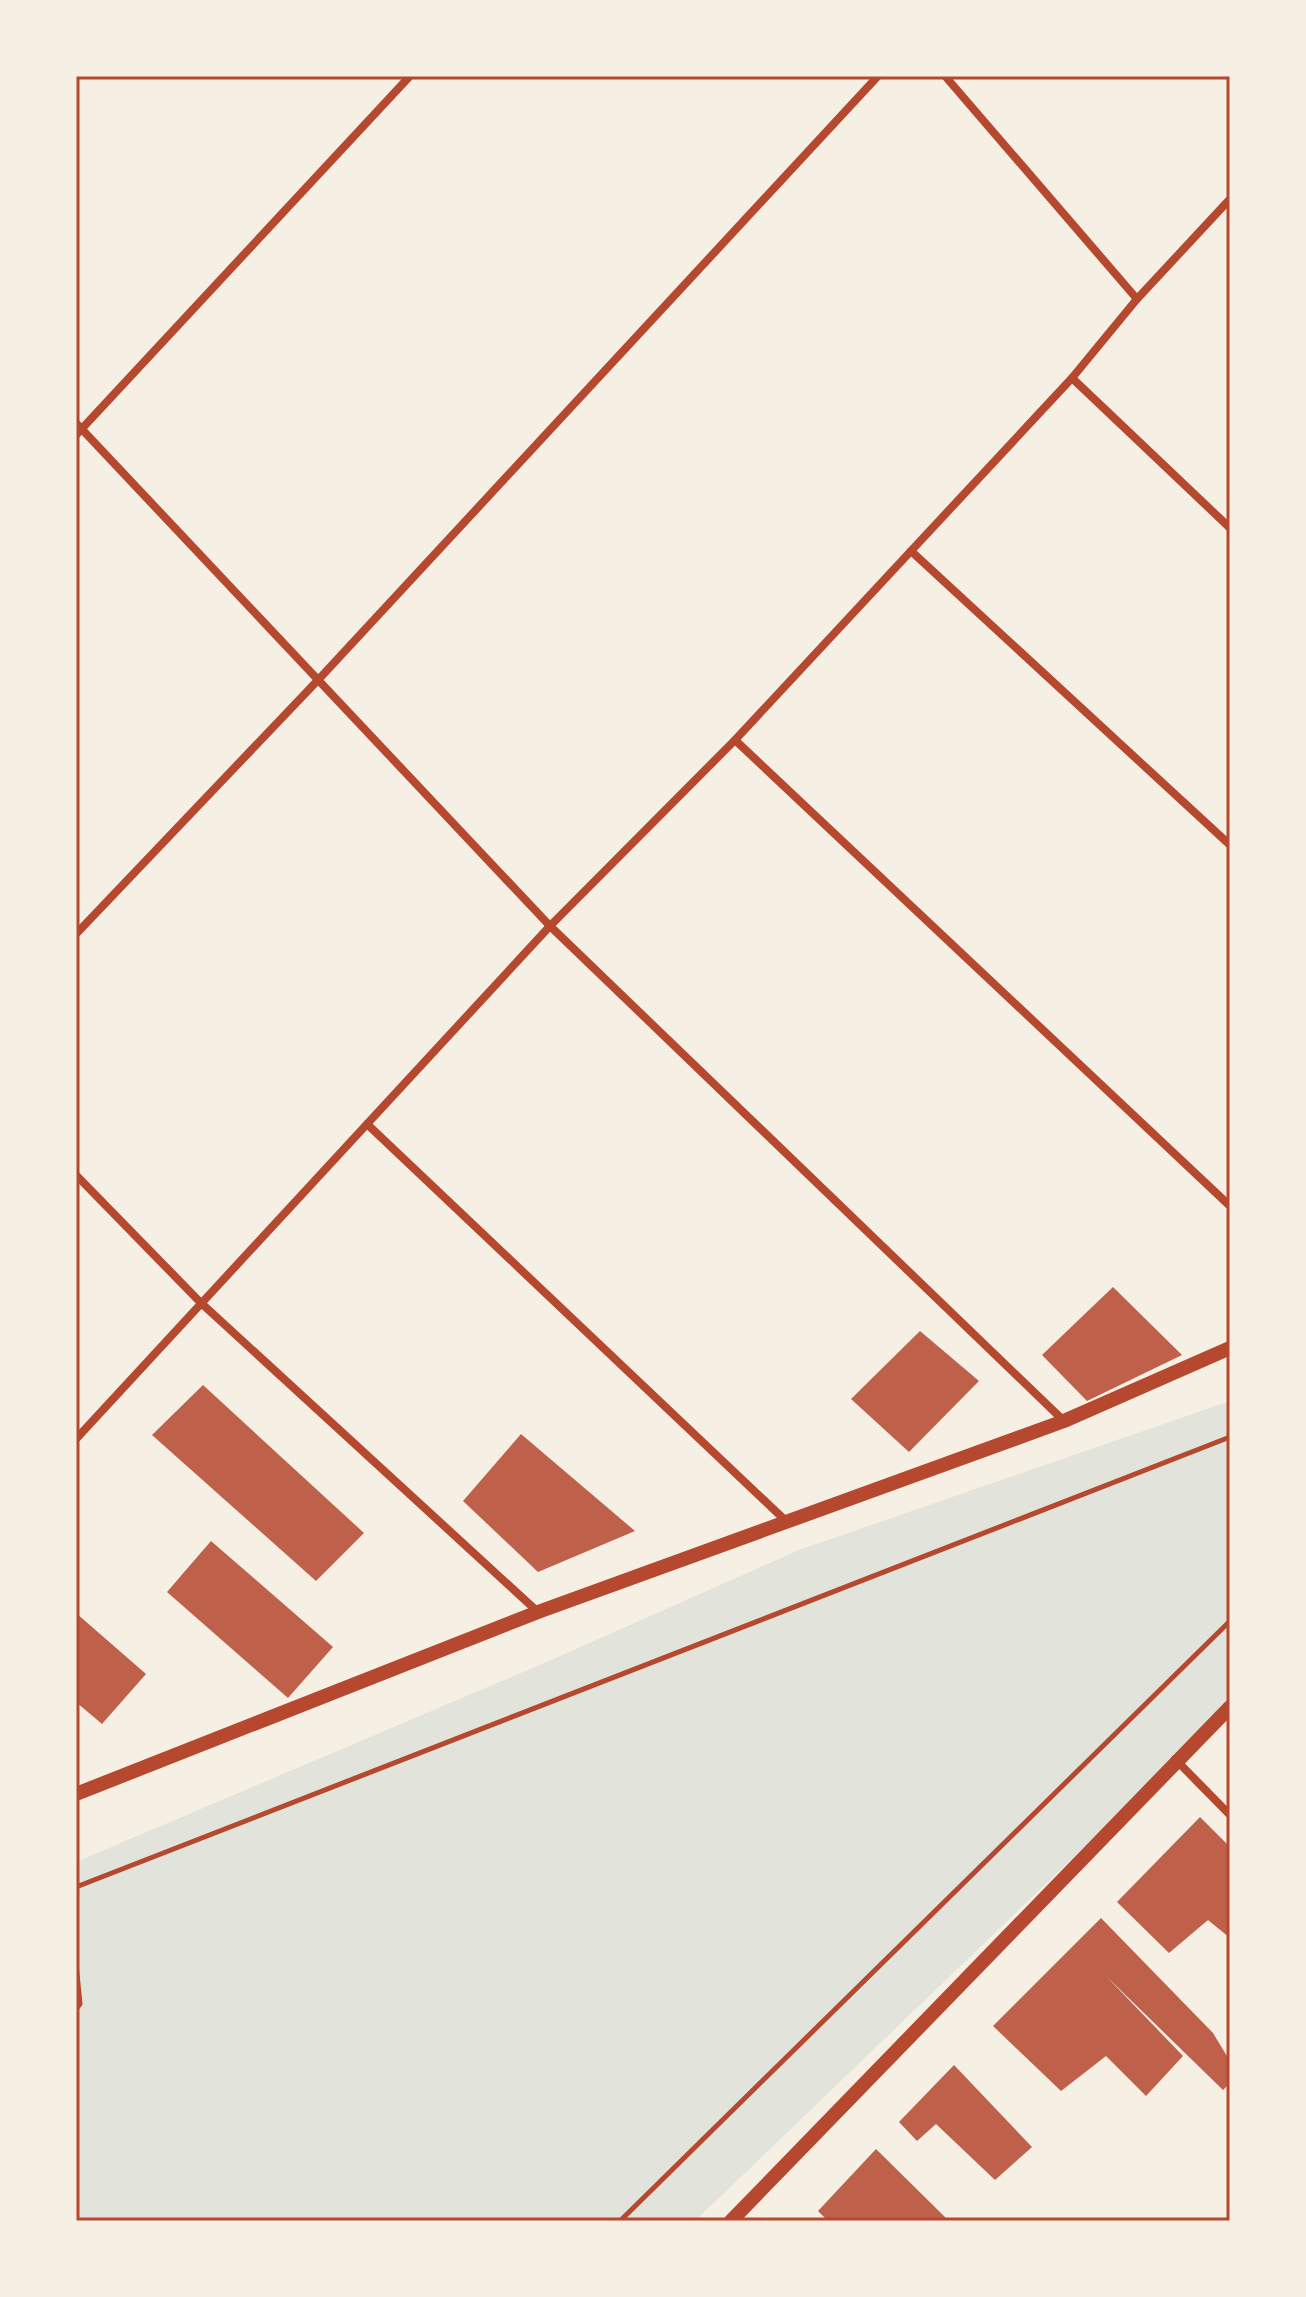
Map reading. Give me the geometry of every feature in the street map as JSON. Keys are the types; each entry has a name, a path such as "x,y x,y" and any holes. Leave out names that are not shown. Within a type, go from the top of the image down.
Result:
{"street":[{"path":"410,76 78,429 319,679 550,926 1064,1421"},
{"path":"76,934 319,679 878,76"},
{"path":"945,76 1137,299"},
{"path":"76,1439 550,926 735,740 911,551 1072,378 1137,299 1230,199"},
{"path":"1072,378 1230,528"},
{"path":"911,551 1230,845"},
{"path":"735,740 1230,1206"},
{"path":"367,1124 787,1522"},
{"path":"76,1175 200,1302 538,1612"},
{"path":"76,1794 538,1612 1064,1421 1230,1348"},
{"path":"731,2221 1175,1759 1230,1707"},
{"path":"1175,1759 1230,1815"}],"path":[{"path":"76,1887 1230,1437"},
{"path":"620,2221 1230,1621"},
{"path":"76,1954 80,2004 76,2009"}],"shaded area":[{"path":"1230,1401 1230,1707 695,2221 76,2221 76,1862 542,1664 799,1550"}],"building":[{"path":"1113,1287 1182,1355 1087,1401 1042,1355"},
{"path":"920,1331 979,1381 909,1452 851,1399"},
{"path":"203,1385 364,1533 316,1581 152,1435"},
{"path":"521,1434 635,1531 538,1572 463,1501"},
{"path":"211,1541 333,1647 288,1698 167,1592"},
{"path":"76,1613 146,1674 102,1724 76,1702"},
{"path":"1200,1817 1230,1847 1230,1938 1208,1920 1169,1953 1117,1902"},
{"path":"1101,1918 1213,2033 1230,2061 1230,2083 1223,2090 1106,1976 1183,2056 1146,2096 1106,2056 1061,2091 993,2026"},
{"path":"954,2065 1032,2147 995,2180 936,2124 917,2141 899,2122"},
{"path":"876,2149 949,2221 828,2221 818,2211"}]}
